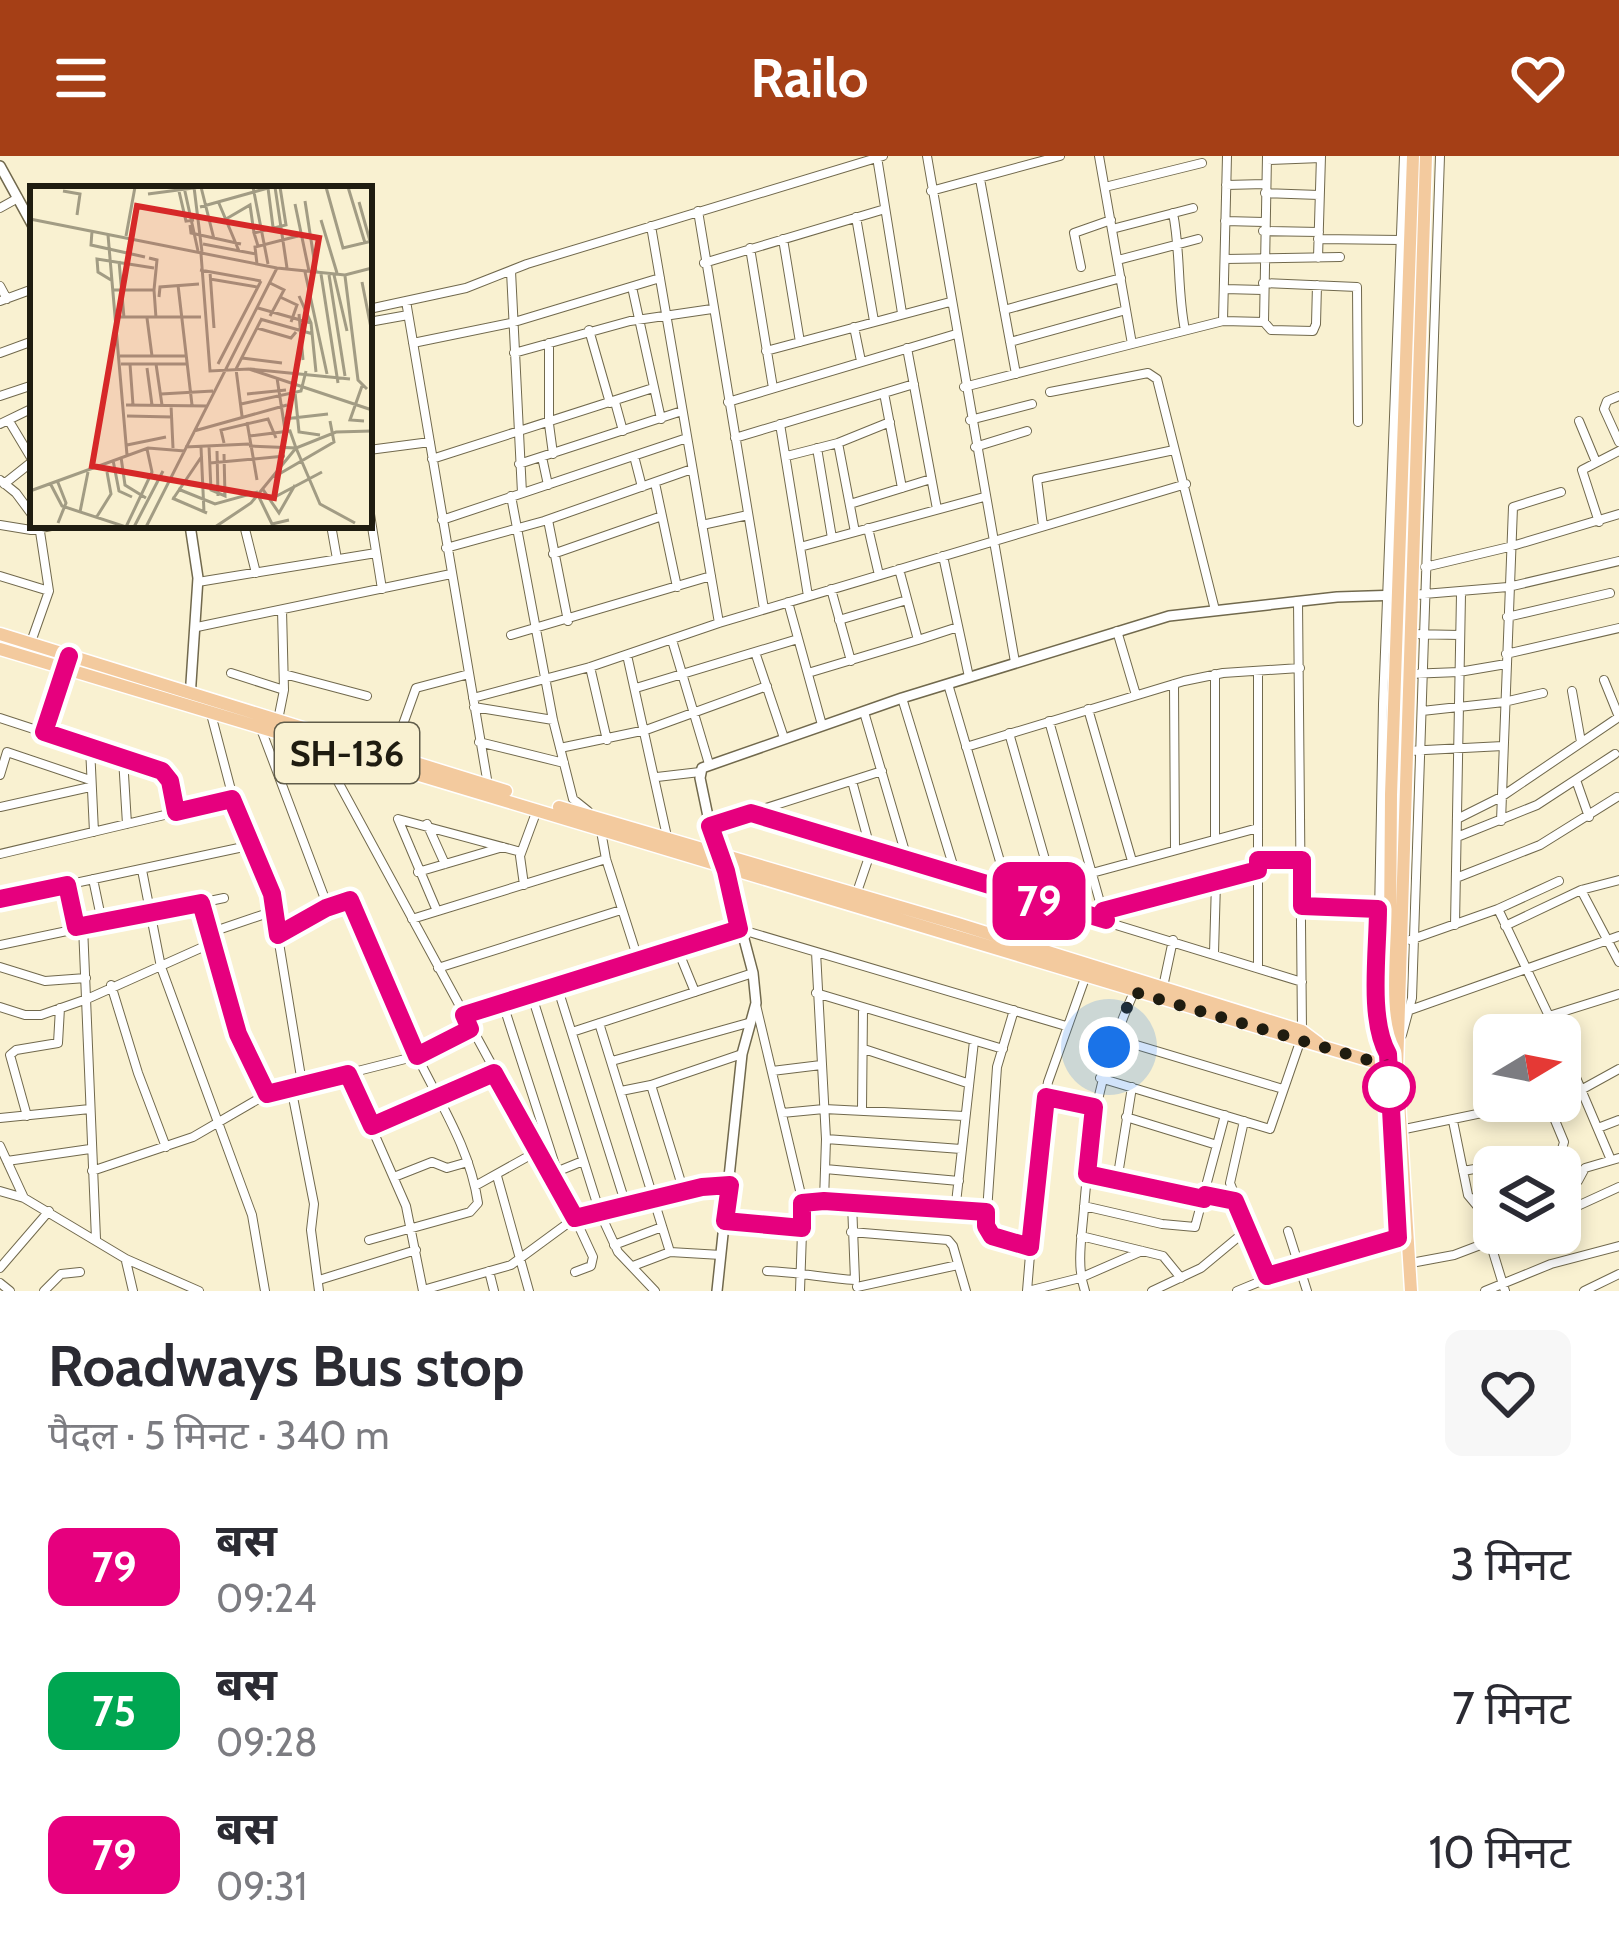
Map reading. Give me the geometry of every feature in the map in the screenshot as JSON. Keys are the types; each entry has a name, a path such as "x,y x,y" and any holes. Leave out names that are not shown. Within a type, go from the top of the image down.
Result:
{"main road":[{"path":"1407,1291 1398,1238 1391,1063 1391,795 1406,595 1400,426 1409,156"},
{"path":"1407,1291 1400,1130 1391,1063 1407,941 1417,635 1406,595 1419,568 1426,156"},
{"name":"SH-136","path":"0,634 126,680"},
{"name":"SH-136","path":"0,650 278,720 318,738 599,825 726,871 1301,1037"},
{"name":"SH-136","path":"211,704 260,725 392,755 538,809 668,841 1163,987 1319,1044 1391,1063"}],"street":[{"path":"927,156 1015,662"},
{"path":"932,191 1060,156"},
{"path":"1100,156 1132,344"},
{"path":"1222,321 1227,156"},
{"path":"1400,426 1401,240 1409,156"},
{"path":"1440,156 1419,568 1509,548 1619,514"},
{"path":"372,321 651,226 880,157 902,313"},
{"path":"1317,285 1312,331 1271,330 1264,322 1267,158 1321,157 1318,258"},
{"path":"1105,187 1202,163"},
{"path":"0,166 30,220"},
{"path":"980,179 1016,374"},
{"path":"1226,185 1319,195"},
{"path":"0,208 18,198"},
{"path":"1081,267 1074,233 1193,208"},
{"path":"704,263 885,209"},
{"path":"698,211 764,609"},
{"path":"1173,213 1185,330"},
{"path":"856,218 874,321"},
{"path":"1225,221 1318,236 1401,240"},
{"path":"651,226 718,623"},
{"path":"783,239 800,342"},
{"path":"1118,260 1198,239"},
{"path":"750,248 773,388"},
{"path":"1225,259 1340,257"},
{"path":"511,275 522,493"},
{"path":"413,343 511,323 659,278"},
{"path":"1004,310 1121,278"},
{"path":"1224,289 1317,285 1353,286 1360,291 1358,422"},
{"path":"632,287 661,418"},
{"path":"766,351 950,302"},
{"path":"372,309 407,308"},
{"path":"407,308 488,789"},
{"path":"514,353 590,330 712,309"},
{"path":"1010,342 1126,310"},
{"path":"964,387 1222,321 1264,322"},
{"path":"854,327 861,362"},
{"path":"590,330 622,431"},
{"path":"728,402 956,334"},
{"path":"0,353 30,342"},
{"path":"549,343 553,454"},
{"path":"907,348 937,509"},
{"path":"1050,392 1148,373 1157,379 1215,610"},
{"path":"735,438 914,384"},
{"path":"0,396 30,386"},
{"path":"432,459 653,388"},
{"path":"884,393 902,488"},
{"path":"1599,522 1581,475 1584,467 1619,446 1604,404 1619,396"},
{"path":"970,420 1032,404"},
{"path":"520,464 682,411"},
{"path":"3,421 30,457"},
{"path":"1579,421 1596,462"},
{"path":"787,456 890,422"},
{"path":"780,424 808,596"},
{"path":"975,447 1028,430"},
{"path":"442,520 687,438"},
{"path":"372,450 430,442"},
{"path":"838,442 855,532"},
{"path":"817,448 832,538"},
{"path":"1043,526 1036,478 1174,451"},
{"path":"634,456 643,487"},
{"path":"542,457 548,485"},
{"path":"30,463 2,482 30,513"},
{"path":"446,548 548,520 692,469"},
{"path":"850,504 931,479"},
{"path":"655,482 677,587"},
{"path":"474,702 718,623 1186,484"},
{"path":"1501,821 1513,506 1561,492"},
{"path":"511,496 534,630 573,799 599,825 638,959"},
{"path":"800,547 984,497"},
{"path":"702,525 748,515"},
{"path":"554,554 662,516"},
{"path":"548,520 568,621"},
{"path":"0,525 30,526"},
{"path":"372,527 382,589"},
{"path":"30,644 49,591 40,528"},
{"path":"190,528 198,582 190,698"},
{"path":"245,528 256,573"},
{"path":"332,528 337,560"},
{"path":"868,528 879,575"},
{"path":"198,582 376,553"},
{"path":"943,556 969,677"},
{"path":"657,776 704,768 902,698 1169,616 1298,601 1461,594 1619,562"},
{"path":"899,569 918,640"},
{"path":"197,627 451,574"},
{"path":"0,576 49,591"},
{"path":"512,634 711,576"},
{"path":"831,589 851,661"},
{"path":"1507,616 1610,593"},
{"path":"1455,926 1461,594"},
{"path":"1391,1063 1379,1039 1377,1020 1378,909 1406,595"},
{"path":"839,620 907,600"},
{"path":"1100,1078 1270,1129 1301,1037 1298,601"},
{"path":"788,602 822,725"},
{"path":"278,720 284,690 282,610"},
{"path":"808,673 958,628"},
{"path":"1503,746 1413,751 1421,711 1416,674 1460,672 1619,628"},
{"path":"1116,630 1136,695"},
{"path":"1417,635 1460,635"},
{"path":"636,688 798,639"},
{"path":"672,640 694,714 710,826 753,973 802,1203 800,1291"},
{"path":"755,652 784,737"},
{"path":"627,655 668,841"},
{"path":"44,732 69,656"},
{"path":"590,668 607,740"},
{"path":"966,747 1215,674 1300,668"},
{"path":"1258,671 1258,968"},
{"path":"231,673 284,690"},
{"path":"284,674 367,696"},
{"path":"392,755 416,688 469,674"},
{"path":"1215,674 1215,837"},
{"path":"1457,819 1502,796 1619,717 1604,680"},
{"path":"948,684 1011,892 998,937"},
{"path":"1174,684 1175,849"},
{"path":"560,748 646,730 767,686"},
{"path":"1572,691 1581,742"},
{"path":"1421,711 1543,693"},
{"path":"902,698 957,876"},
{"path":"474,702 553,720"},
{"path":"211,704 232,799 248,846 266,879 274,911 302,1083"},
{"path":"1088,709 1132,861"},
{"path":"864,712 908,862"},
{"path":"0,718 166,775 176,812"},
{"path":"1049,721 1104,916"},
{"path":"260,725 328,907"},
{"path":"1009,734 1058,906"},
{"path":"318,738 470,1029 537,1152 554,1173"},
{"path":"479,742 564,763"},
{"path":"90,747 94,832"},
{"path":"0,775 3,751 90,783"},
{"path":"1456,837 1501,821 1616,754"},
{"path":"122,758 127,824"},
{"path":"710,826 882,771"},
{"path":"851,781 871,850 856,896"},
{"path":"1576,781 1588,817"},
{"path":"0,807 90,783"},
{"path":"1456,878 1540,845 1617,797"},
{"path":"0,854 232,799"},
{"path":"524,885 521,852 538,809"},
{"path":"751,813 1104,916 1302,982"},
{"path":"437,911 398,822 404,818 521,852"},
{"path":"427,824 445,865"},
{"path":"1092,873 1258,828"},
{"path":"0,899 248,846"},
{"path":"418,872 504,847"},
{"path":"412,919 606,859"},
{"path":"1104,916 1258,865 1302,860"},
{"path":"142,870 161,967 252,1215 265,1291"},
{"path":"94,879 102,922"},
{"path":"1505,926 1581,890 1619,880"},
{"path":"1214,953 1216,881"},
{"path":"1391,1063 1410,1010 1407,941 1498,910 1559,881"},
{"path":"67,885 80,926 86,978 96,1239"},
{"path":"1581,890 1619,962"},
{"path":"0,945 224,898"},
{"path":"201,903 238,1034 267,1094"},
{"path":"278,935 328,907 353,903 475,1186 478,1202 470,1212 369,1240"},
{"path":"1302,906 1378,909"},
{"path":"438,968 621,910"},
{"path":"1498,910 1548,1014"},
{"path":"0,1007 34,1016 87,999 274,911"},
{"path":"464,1015 739,929 1066,1026"},
{"path":"1410,1010 1619,936"},
{"path":"1163,987 1173,940"},
{"path":"677,948 695,992"},
{"path":"816,952 826,1139 824,1201"},
{"path":"0,967 45,981 86,978"},
{"path":"572,1032 753,973"},
{"path":"1085,978 1046,1097 1028,1291 1080,1278 1142,1251"},
{"path":"111,986 166,1147"},
{"path":"556,986 626,1205"},
{"path":"1085,1291 1080,1278 1082,1237 1094,1107 1113,1038 1134,992"},
{"path":"816,993 1003,1049"},
{"path":"1555,1014 1619,994"},
{"path":"532,995 600,1214 614,1245 655,1291"},
{"path":"716,1291 742,1054 756,1003"},
{"path":"503,1004 554,1173 593,1262 575,1272"},
{"path":"27,1116 10,1054 58,1043 60,1008"},
{"path":"862,1109 863,1009"},
{"path":"1014,1010 998,1067 986,1226 992,1236 1030,1247"},
{"path":"599,1023 670,1252"},
{"path":"612,1061 748,1023"},
{"path":"92,1172 166,1147 267,1094 417,1056 470,1029"},
{"path":"1113,1038 1283,1089"},
{"path":"955,1212 974,1041"},
{"path":"864,1049 968,1083"},
{"path":"621,1091 742,1054"},
{"path":"772,1071 820,1065"},
{"path":"1581,1175 1585,1168 1615,1159 1582,1090 1619,1069"},
{"path":"372,1126 494,1073"},
{"path":"348,1074 412,1228 423,1291 521,1258 575,1218 730,1185"},
{"path":"651,1085 684,1192"},
{"path":"291,1088 314,1204 311,1230 319,1286 416,1250"},
{"path":"1118,1180 1132,1088"},
{"path":"1046,1097 1094,1107"},
{"path":"782,1113 824,1108 964,1116"},
{"path":"0,1118 91,1109"},
{"path":"1084,1206 1195,1227 1225,1115"},
{"path":"1400,1130 1473,1117"},
{"path":"1126,1118 1217,1145"},
{"path":"1598,1128 1619,1120"},
{"path":"1244,1121 1230,1183 1267,1276"},
{"path":"1453,1121 1473,1204"},
{"path":"1463,1171 1543,1157 1562,1149 1564,1142 1554,1122"},
{"path":"826,1139 961,1149"},
{"path":"0,1146 24,1198"},
{"path":"7,1161 90,1149"},
{"path":"475,1186 537,1152"},
{"path":"554,1173 583,1160"},
{"path":"394,1177 432,1162 451,1168 467,1162"},
{"path":"825,1169 959,1181"},
{"path":"1087,1174 1235,1201"},
{"path":"496,1176 529,1291"},
{"path":"1581,1204 1619,1187"},
{"path":"1,1194 24,1198 126,1259 199,1291"},
{"path":"802,1203 986,1212"},
{"path":"851,1203 856,1286"},
{"path":"0,1268 49,1211"},
{"path":"725,1221 802,1228"},
{"path":"614,1245 662,1227"},
{"path":"1152,1291 1201,1268 1247,1229"},
{"path":"1288,1231 1307,1291"},
{"path":"851,1232 942,1238 953,1246 966,1291"},
{"path":"1082,1237 1163,1256 1181,1278"},
{"path":"1237,1291 1258,1287 1267,1276 1300,1265 1398,1238"},
{"path":"1484,1291 1619,1246"},
{"path":"1408,1263 1473,1248"},
{"path":"633,1266 670,1252 721,1255"},
{"path":"1494,1254 1504,1287"},
{"path":"126,1259 133,1291"},
{"path":"767,1271 801,1272 856,1286 958,1265"},
{"path":"489,1271 494,1291"},
{"path":"44,1291 62,1274 80,1272"},
{"path":"1591,1289 1619,1274"},
{"path":"0,1283 10,1291"}],"bus line":[{"name":"79","path":"0,899 67,885 76,927 201,903 238,1034 267,1094 348,1074 372,1126 494,1073 575,1218 702,1187 730,1185 725,1221 802,1228 802,1203 824,1201 986,1212 988,1233 1030,1247 1046,1097 1094,1107 1087,1174 1235,1201 1267,1276 1398,1238 1388,1054 1379,1039 1377,1020 1378,909 1302,906 1302,860 1258,860 1258,870 1103,911 1106,920 751,813 710,826 739,929 464,1015 470,1029 417,1056 350,900 278,935 272,894 232,799 176,812 170,781 162,771 44,732 69,656"}],"route":[{"path":"1109,1047 1134,992 1389,1066 1390,1092 1389,1087"}]}
